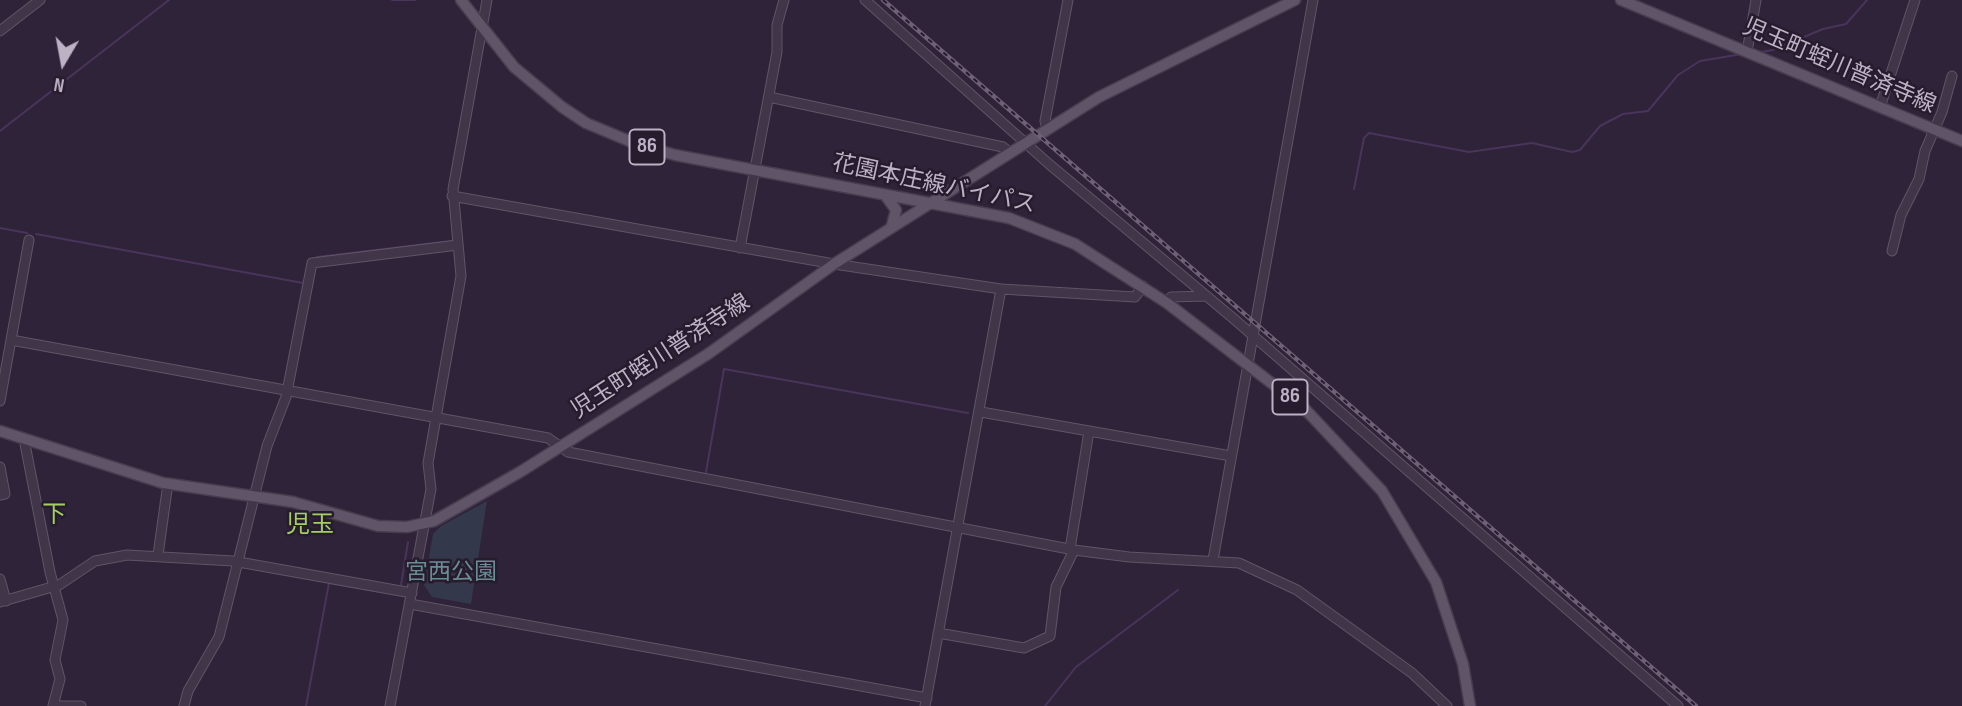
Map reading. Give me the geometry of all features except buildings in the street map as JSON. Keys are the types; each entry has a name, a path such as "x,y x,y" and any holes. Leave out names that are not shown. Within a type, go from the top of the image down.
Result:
{"main road":[{"name":"花園本庄線バイパス","path":"461,0 522,74 586,123 634,143 676,155 971,210 1039,228 1085,249 1143,286 1304,408 1343,446 1382,491 1436,582 1463,664 1470,706"},
{"name":"児玉町蛭川普済寺線","path":"1621,0 1962,141"},
{"name":"児玉町蛭川普済寺線","path":"0,431 122,472 168,483 257,495 378,526 424,524 453,512 708,354 834,264 1047,128 1127,81 1287,2"},
{"path":"961,184 961,199 971,210"},
{"path":"885,195 896,210 890,229"}],"street":[{"path":"0,31 40,0"},
{"path":"390,706 431,489 428,463 461,276 452,196 487,0"},
{"path":"740,248 777,52 777,25 784,0"},
{"path":"865,0 1028,142 1049,164 1253,336 1678,706"},
{"path":"1047,128 1045,121 1068,0"},
{"path":"1213,560 1312,0"},
{"path":"1747,52 1756,0"},
{"path":"1880,107 1915,0"},
{"path":"1892,251 1901,215 1919,179 1925,151 1952,76"},
{"path":"769,97 1003,147 1009,152"},
{"path":"452,196 834,264 1001,289 1135,297 1143,286"},
{"path":"0,401 7,344 29,240"},
{"path":"184,706 188,691 217,644 257,495 267,446 288,390 312,263 458,245"},
{"path":"410,604 926,702 957,527 981,412 1001,289"},
{"path":"1167,303 1171,297 1205,296"},
{"path":"7,344 288,390 548,438 559,447 581,455 1072,549 1129,557 1213,560 1247,565 1286,584 1422,682 1447,706"},
{"path":"981,412 1231,456"},
{"path":"938,633 1024,648 1049,636 1056,587 1072,549 1089,431"},
{"path":"24,439 63,620 55,660 60,679 53,706 81,706"},
{"path":"0,467 5,494 0,495"},
{"path":"158,555 168,483"},
{"path":"0,579 3,602 54,587 102,558 158,555 239,562 412,593"}],"green space":[{"name":"宮西公園","path":"487,501 471,604 432,597 424,585 433,534 441,526"}],"waterway":[{"path":"0,131 169,0"},
{"path":"392,0 415,0"},
{"path":"1761,52 1773,50 1823,29 1846,24 1867,0"},
{"path":"1354,189 1364,138 1369,133 1469,152 1532,143 1572,152 1580,150 1600,126 1623,114 1648,111 1678,75 1700,61 1742,54"},
{"path":"0,228 27,233"},
{"path":"36,234 303,283"},
{"path":"317,257 452,241"},
{"path":"706,472 724,369 968,413"},
{"path":"401,585 408,542"},
{"path":"306,706 329,583 398,595"},
{"path":"1045,706 1076,667 1178,590"}],"railway":[{"path":"883,0 1696,706"}],"district":[{"name":"下","path":"54,516"},
{"name":"児玉","path":"310,526"}]}
